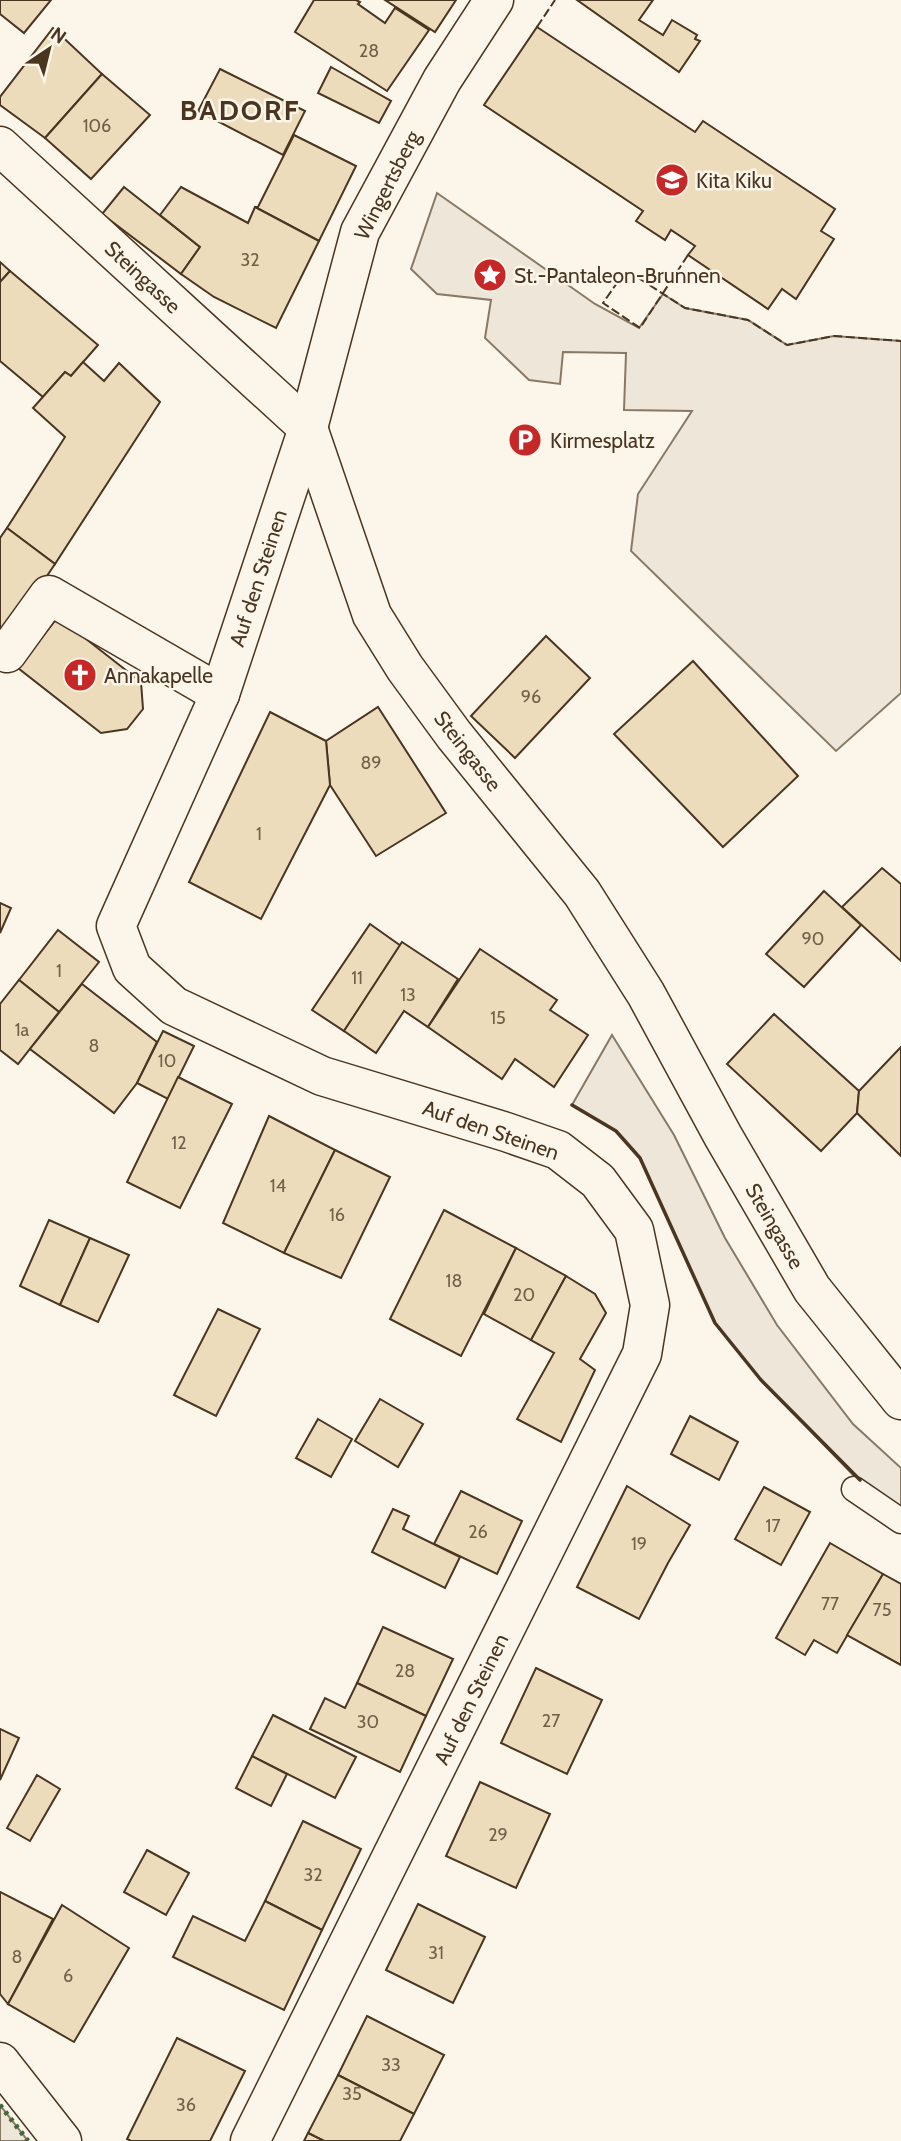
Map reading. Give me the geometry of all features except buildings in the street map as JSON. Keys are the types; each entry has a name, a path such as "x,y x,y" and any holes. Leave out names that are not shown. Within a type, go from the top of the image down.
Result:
{"street":[{"name":"Wingertsberg","path":"308,428 360,232 442,80 494,0"},
{"name":"Steingasse","path":"0,146 308,428 372,615 405,668 454,735 582,893 646,995 723,1136 812,1289 901,1400"},
{"name":"Auf den Steinen","path":"250,2141 642,1354 650,1304 634,1230 598,1181 558,1150 322,1076 174,1006 132,968 116,926 220,694 308,428"},
{"path":"7,653 49,595 220,694"},
{"path":"0,2062 62,2141"}],"lane":[{"path":"854,1489 901,1521"}],"shaded area":[{"path":"437,193 595,304 639,328 663,294 685,308 748,320 787,345 834,336 901,341 901,693 836,751 631,551 638,494 692,411 624,410 626,353 563,352 560,384 529,380 485,338 491,300 437,294 411,269"},
{"path":"612,1035 674,1135 725,1238 777,1325 853,1424 901,1468 901,1507 856,1478 761,1380 715,1323 640,1158 616,1131 572,1105"},
{"path":"0,2105 28,2141 0,2141"}],"hedge":[{"path":"0,2105 28,2141"}],"fence":[{"path":"537,27 555,0"},
{"path":"688,255 640,328 603,303 626,270 685,308 748,320 787,345 834,336 901,341"}],"wall":[{"path":"572,1105 616,1131 640,1158 715,1323 761,1380 860,1480"}],"place":[{"name":"Kita Kiku","path":"672,180"},
{"name":"St.-Pantaleon-Brunnen","path":"490,275"},
{"name":"Kirmesplatz","path":"525,440"},
{"name":"Annakapelle","path":"80,675"}],"district":[{"name":"BADORF","path":"240,110"}]}
